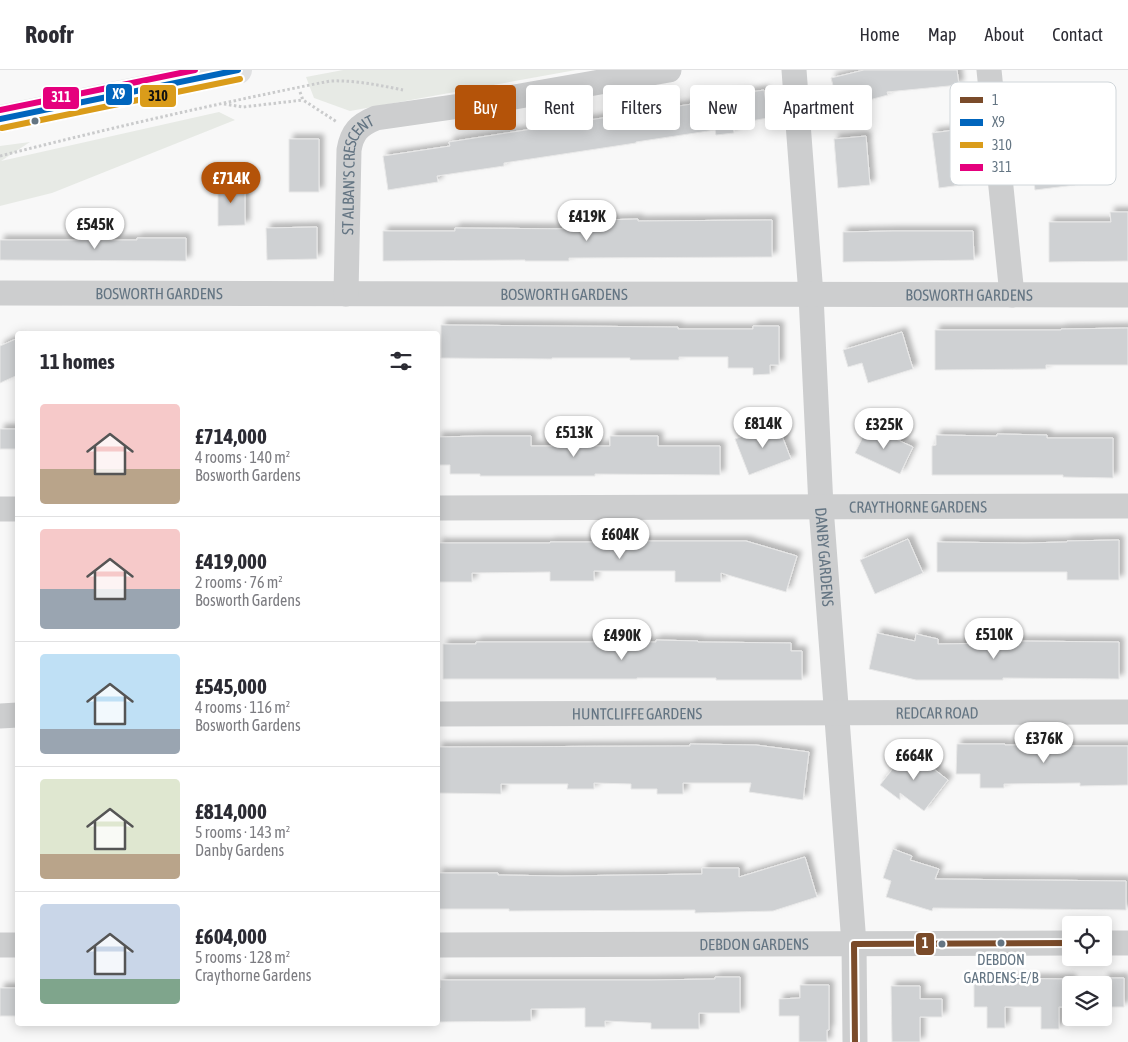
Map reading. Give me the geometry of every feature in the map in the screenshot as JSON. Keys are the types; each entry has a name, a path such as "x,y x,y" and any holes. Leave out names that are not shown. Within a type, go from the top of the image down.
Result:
{"highway":[{"path":"0,119 238,70"}],"street":[{"name":"ST ALBAN'S CRESCENT","path":"346,294 349,150 354,134 367,122 376,118 474,104 669,70"},
{"name":"DANBY GARDENS","path":"794,70 811,295 821,507 854,944 855,1042"},
{"path":"1001,185 1012,295"},
{"name":"BOSWORTH GARDENS","path":"0,293 1128,295"},
{"name":"CRAYTHORNE GARDENS","path":"440,508 1128,506"},
{"path":"0,509 15,509"},
{"name":"REDCAR ROAD","path":"837,713 1128,712"},
{"name":"HUNTCLIFFE GARDENS","path":"440,714 837,713"},
{"path":"0,716 15,715"},
{"name":"DEBDON GARDENS","path":"440,945 1062,943"},
{"path":"1112,943 1128,943"},
{"path":"0,945 15,945"}],"path":[{"path":"0,156 221,103 330,81 366,82 411,91"},
{"path":"300,92 303,100 354,134"},
{"path":"221,103 243,107 303,100"}],"shaded area":[{"path":"343,70 576,70 493,85 455,85 455,92 350,111 314,98 306,77"},
{"path":"219,112 235,120 52,193 0,206 0,146 30,142 1,161"}],"building":[{"path":"864,70 957,70 959,82 950,82 950,86 887,92 888,95 872,99 872,85 833,85 831,78"},
{"path":"764,90 765,119 755,120 755,91"},
{"path":"690,104 690,130 715,130 504,163 504,166 437,176 438,182 388,190 383,156 450,146 449,142 526,130 593,130 593,119 603,118 603,130 680,130 680,106"},
{"path":"715,130 734,130 734,133 716,135"},
{"path":"950,131 950,185 962,185 939,188 932,133"},
{"path":"866,136 870,185 838,188 834,139"},
{"path":"289,139 319,139 319,192 289,192"},
{"path":"218,182 245,182 245,225 218,226"},
{"path":"1034,185 1075,185 1035,190"},
{"path":"1110,212 1128,212 1128,261 1049,262 1049,222 1111,222"},
{"path":"585,214 601,214 601,220 772,220 772,257 569,258 569,261 383,261 383,231 455,231 455,228 585,229"},
{"path":"317,227 317,259 267,260 266,228"},
{"path":"973,231 974,260 843,262 843,232"},
{"path":"137,238 186,238 186,261 0,260 0,240 137,240"},
{"path":"441,325 678,327 678,329 753,329 753,326 779,326 779,365 770,365 770,374 753,375 753,368 728,368 728,357 679,357 679,360 630,360 630,358 441,358"},
{"path":"1128,328 1128,365 1046,365 1046,369 935,370 935,330"},
{"path":"902,332 913,369 868,383 862,363 848,367 843,350"},
{"path":"15,339 15,376 0,383 0,346"},
{"path":"777,423 791,459 749,475 735,439"},
{"path":"868,426 913,447 900,474 855,453"},
{"path":"0,429 15,429 15,449 0,449"},
{"path":"997,434 1047,435 1047,438 1113,438 1113,478 1063,477 1063,475 932,475 932,446 936,445 936,435 997,436"},
{"path":"531,436 531,446 610,446 610,436 658,436 658,446 720,446 720,475 595,474 595,476 480,476 480,474 450,474 450,465 440,465 440,437"},
{"path":"908,539 923,573 875,594 860,560"},
{"path":"1119,540 1119,580 1067,580 1067,572 937,572 937,542 1024,543"},
{"path":"746,541 797,556 786,592 721,573 721,582 675,582 675,571 594,571 594,581 550,581 550,572 472,573 472,582 440,582 440,543"},
{"path":"877,633 915,641 916,634 938,639 938,644 1014,643 1014,641 1119,642 1119,679 1003,678 1003,680 916,680 869,669"},
{"path":"656,640 791,643 791,651 802,651 802,680 716,680 716,678 443,679 443,644 476,644 476,642 656,642"},
{"path":"690,744 756,745 809,752 803,800 749,792 751,783 683,783 683,794 657,794 657,789 631,789 631,784 594,783 594,789 567,789 568,784 501,784 501,794 440,793 440,747 690,746"},
{"path":"957,744 1128,746 1128,785 1080,786 1080,783 1004,784 1004,788 980,788 980,774 956,774"},
{"path":"908,749 948,780 924,811 900,793 900,800 880,785"},
{"path":"893,849 912,856 910,860 939,869 935,879 1126,881 1126,910 933,908 932,911 886,897 891,881 883,878"},
{"path":"805,857 817,897 773,911 695,913 695,910 509,911 509,909 440,909 440,873 561,876 702,874 702,868 739,868 739,877"},
{"path":"715,977 740,977 740,1013 699,1013 699,1029 651,1029 651,1023 605,1021 605,1027 585,1027 585,1008 531,1009 531,1021 440,1022 440,980 715,979"},
{"path":"974,978 1062,979 1062,1007 1059,1007 1059,1029 1041,1029 1041,1007 1005,1007 1005,1028 987,1028 987,1007 974,1007"},
{"path":"1112,978 1124,978 1124,1007 1112,1007"},
{"path":"800,985 829,985 829,1030 827,1030 827,1042 799,1042 799,1016 779,1016 779,999 800,998"},
{"path":"891,986 920,986 920,999 942,999 942,1017 920,1017 920,1042 892,1042"},
{"path":"0,988 15,988 15,1016 0,1016"}],"transit line":[{"name":"311","path":"0,110 195,70"},
{"name":"X9","path":"0,119 238,70"},
{"name":"310","path":"2,128 240,79"},
{"name":"1","path":"854,944 1062,943"},
{"name":"1","path":"854,944 855,1042"}],"place":[{"name":"DEBDON GARDENS-E/B","path":"1001,943"}]}
